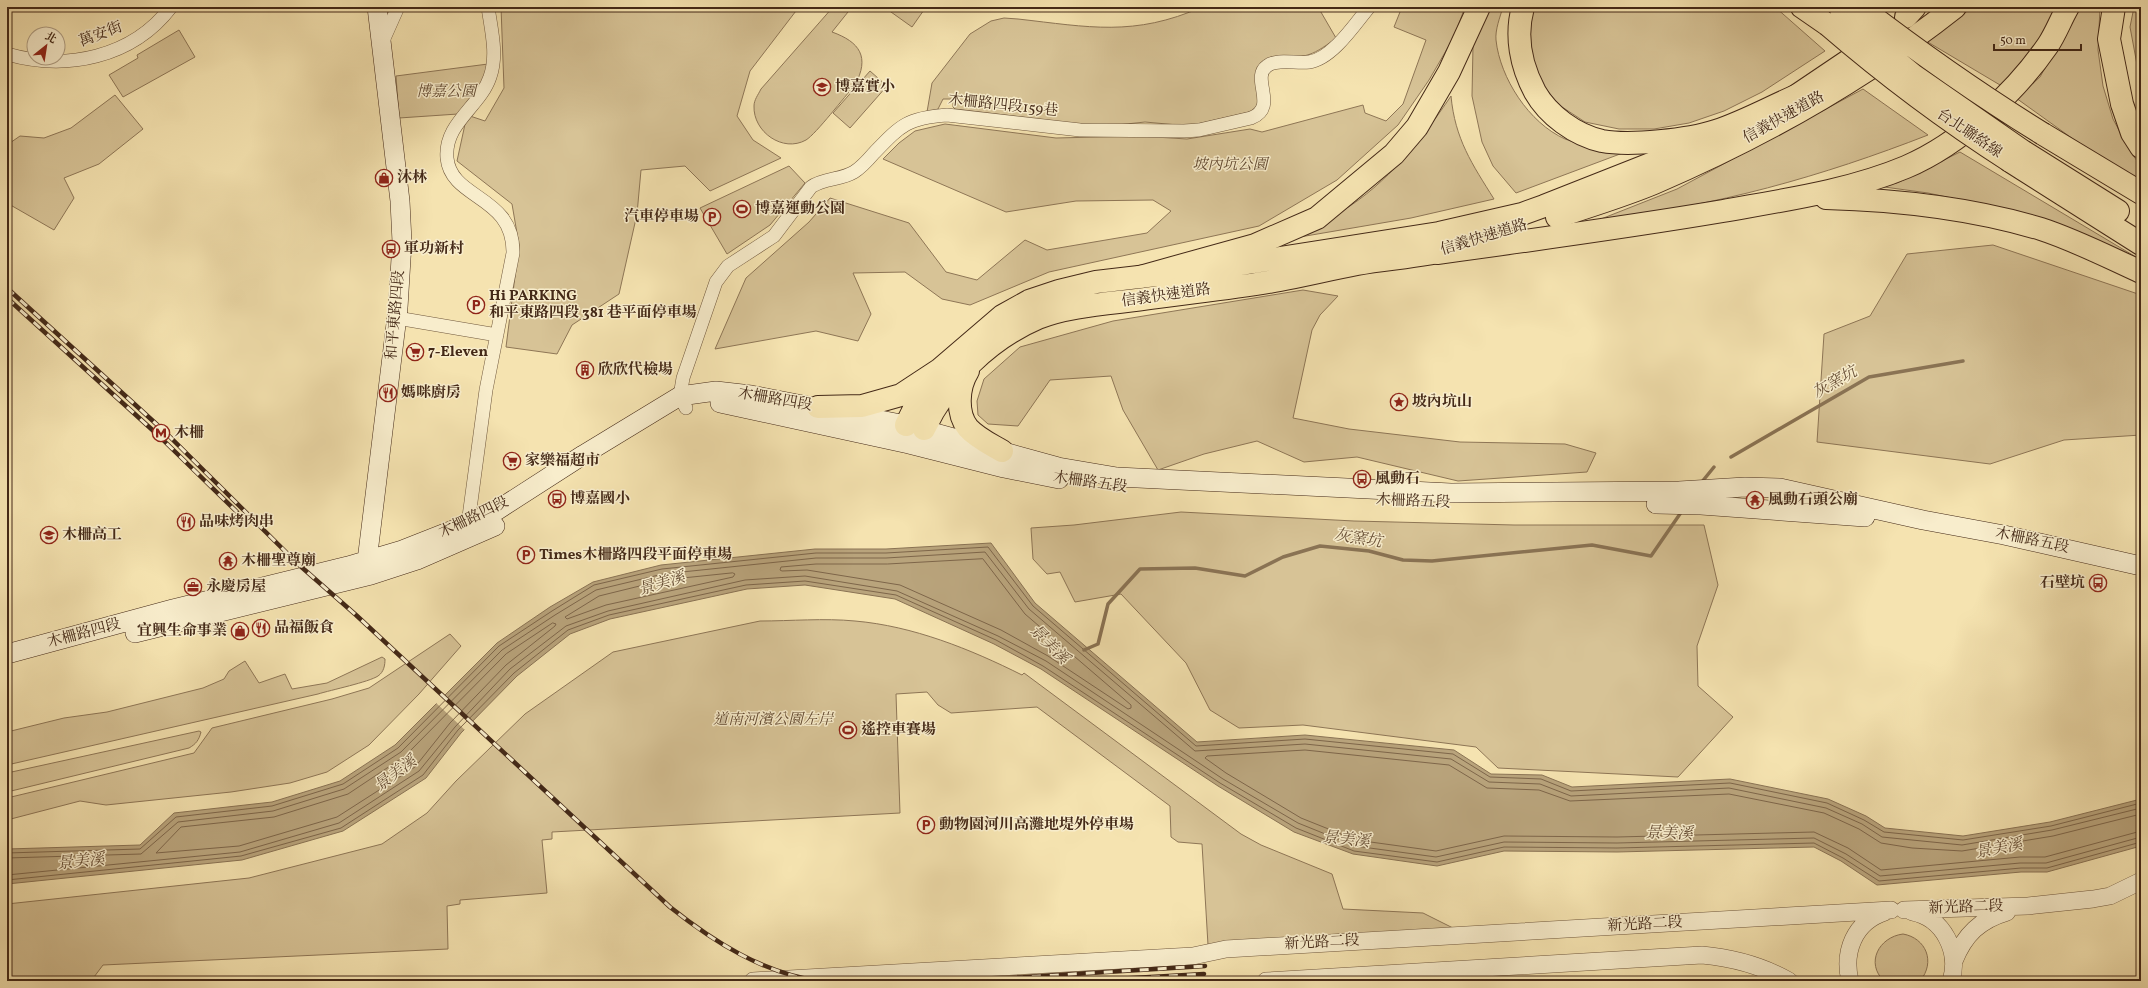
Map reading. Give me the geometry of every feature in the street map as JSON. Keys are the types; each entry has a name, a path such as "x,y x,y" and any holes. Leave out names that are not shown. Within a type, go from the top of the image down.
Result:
{"highway":[{"path":"1140,277 1255,244 1317,218 1394,154 1417,127 1449,72 1479,7"},
{"path":"1523,7 1520,17 1519,45 1526,75 1540,100 1557,119 1573,129 1602,141 1669,141 1716,131 1802,93"},
{"path":"1802,7 1833,16"},
{"name":"台北聯絡線","path":"1808,7 1833,16 1906,90 1950,122 2017,157 2141,226"},
{"path":"1860,7 1923,56 1981,95 2043,134 2141,192"},
{"name":"信義快速道路","path":"971,352 1040,317 1079,308 1279,280 1358,264 1437,253 1554,218 1661,180 1767,129 1852,80 1924,32 1955,7"},
{"path":"1437,253 1604,231 1800,197 1907,167 1948,144 1992,109 2027,73 2049,43 2068,7"},
{"path":"2114,7 2110,39 2122,104 2132,133 2141,147"},
{"name":"信義快速道路","path":"971,352 1002,316 1029,301 1059,291 1088,284 1216,268 1439,233 1522,214 1646,167 1745,126 1802,93 1867,50 1913,10"},
{"name":"台北聯絡線","path":"2017,157 2141,244"},
{"path":"1800,197 1902,202 1996,218 2041,230 2088,247 2141,272"},
{"path":"818,407 862,406 901,394 971,352"},
{"path":"913,433 928,390 971,352"},
{"path":"971,352 966,375 960,391 962,418 968,427 980,438 1002,451"}],"main road":[{"name":"和平東路四段","path":"369,568 397,318 402,224 377,7"},
{"name":"木柵路四段","path":"7,654 369,568 417,560 470,531 503,521 683,402 716,391 818,407 913,433"},
{"name":"木柵路四段","path":"683,402 719,403 913,433"},
{"name":"木柵路五段","path":"913,433 1002,451 1073,470 1144,480 1451,493 1679,491 1745,487 1780,488 1922,520 2004,535 2141,566"},
{"name":"木柵路五段","path":"913,433 1055,479 1143,491 1451,504 1701,505 1922,520"},
{"path":"1788,511 1799,498 1800,492"},
{"name":"木柵路四段","path":"7,667 261,594"}],"street":[{"name":"萬安街","path":"7,54 42,62 87,60 107,54 142,36 171,7"},
{"path":"381,45 398,7"},
{"path":"470,531 486,390 513,253 512,234 500,213 456,179 449,166 447,146 454,128 479,97 491,75 493,48 488,7"},
{"name":"木柵路四段159巷","path":"683,402 683,378 712,290 721,274 735,260 774,236 811,187 816,183 854,172 899,127 926,116 947,115 1080,130 1184,131 1199,130 1251,118 1258,116 1262,108 1264,100 1261,78 1262,72 1267,66 1273,63 1310,62 1320,58 1340,41 1368,7"},
{"path":"397,318 497,335"},
{"name":"新光路二段","path":"753,981 1193,956 1234,948 1898,910 2028,906 2110,896 2141,881"},
{"name":"新光路二段","path":"1954,961 1960,948 1975,927 1996,915 2028,906"},
{"path":"1850,981 1847,959 1854,937 1870,920 1898,910 1917,912 1939,926 1947,936 1952,948 1954,961 1951,981"},
{"path":"1266,981 1702,954 1730,957 1752,963 1789,981"}],"green space":[{"path":"501,7 799,7 750,71 737,116 753,140 781,158 710,191 685,166 641,170 637,214 619,294 572,325 557,354 506,347 519,245 512,204 457,161 467,115 485,121 504,88"},
{"path":"833,7 852,7 832,32 850,41 860,52 862,66 855,85 823,123 806,140 788,144 779,142 764,132 758,124 755,115 755,100 761,89"},
{"path":"884,7 926,7 912,27"},
{"path":"1202,7 1318,7 1336,38 1319,50 1306,56 1271,58 1258,105 1254,111 1189,126 1145,122 1117,125 1079,124 955,109 953,107 953,99 943,99 938,109 927,112 932,83 970,34 991,21 1004,18 1089,27 1133,26 1155,23"},
{"name":"坡內坑公園","path":"1402,7 1465,7 1454,37 1429,80 1398,125 1337,180 1259,226 1049,272 970,305 942,299 905,272 853,273 871,314 858,341 816,331 715,349 746,278 809,222 830,198 909,223 946,272 977,280 1025,240 1047,250 1147,233 1171,211 1153,200 1076,201 1006,212 883,159 899,143 915,131 945,124 1056,138 1139,136 1187,139 1250,129 1262,132 1363,105 1365,113 1386,121 1403,104 1426,40 1394,27"},
{"path":"1487,7 1503,7 1496,32 1499,55 1503,69 1510,84 1528,111 1552,132 1572,142 1588,146 1628,151 1516,193 1493,166 1482,142 1472,96 1473,46"},
{"path":"1529,7 1775,7 1825,51 1762,92 1724,111 1689,123 1654,129 1619,129 1585,122 1559,105 1539,80 1528,58"},
{"path":"1973,7 2057,7 2040,39 2026,59 2000,85 1926,41"},
{"path":"2079,7 2100,7 2098,50 2103,86 2113,119 2129,149 2141,167 2141,181 2080,144 2016,98 2040,77"},
{"path":"2134,7 2141,7 2141,86 2130,27"},
{"path":"179,30 195,57 123,97 109,75 138,58 137,55"},
{"name":"博嘉公園","path":"488,64 482,83 458,114 399,118 396,76"},
{"path":"870,71 887,86 850,128 833,113"},
{"path":"1863,89 1928,135 1848,164 1768,188 1685,207 1601,219 1677,189"},
{"path":"115,95 143,129 99,164 64,178 74,198 54,230 7,203 7,145 20,136 44,138 71,128"},
{"path":"1451,96 1456,125 1466,150 1494,199 1411,218 1294,238 1336,215 1374,188 1416,144"},
{"path":"1960,152 2141,260 1988,206 1928,193 1877,186 1897,183"},
{"name":"博嘉運動公園","path":"789,166 805,183 770,225 727,254 700,208"},
{"path":"1993,245 2141,295 2141,435 2064,440 1990,464 1817,442 1824,334 1870,316 1907,254"},
{"path":"1303,290 1338,296 1320,315 1312,330 1293,418 1349,429 1460,442 1565,444 1596,453 1587,472 1458,481 1357,457 1304,462 1257,441 1204,454 1158,470 1123,410 1111,376 1050,380 1018,426 988,424 978,415 977,401 984,379 1020,347 1113,321"},
{"path":"1181,512 1354,521 1514,525 1704,525 1718,585 1697,646 1698,686 1733,717 1678,777 1498,768 1476,747 1303,725 1239,728 1210,710 1186,663 1121,594 1075,602 1060,572 1047,574 1033,559 1031,528 1074,525"},
{"name":"道南河濱公園左岸","path":"843,620 898,628 941,640 982,656 1022,675 1024,673 1241,834 1261,845 1332,874 1343,909 1423,913 1457,930 1208,945 1202,844 1178,842 1171,837 1170,806 1037,707 951,713 938,705 927,692 896,694 900,813 552,832 552,839 542,840 547,893 460,900 460,904 447,906 448,949 103,965 91,981 7,981 7,904 249,878 382,844 427,813 456,781 525,714 613,652 760,621"},
{"path":"450,634 461,646 419,694 369,745 327,772 290,783 231,792 106,805 80,801 7,820 7,798 194,753 212,728 332,699 369,688"},
{"path":"382,657 385,659 385,664 380,674 358,683 318,694 7,765 7,732 64,718 107,712 203,688 224,679 229,671 245,661 259,683 285,674 292,689 327,683"},
{"path":"199,731 201,732 198,740 189,748 7,792 7,773"},
{"path":"1903,934 1918,940 1923,946 1928,959 1925,974 1920,981 1884,981 1878,974 1876,966 1875,959 1877,952 1881,945 1887,940"}],"water":[{"name":"景美溪","path":"991,543 1035,603 1197,742 1305,735 1454,750 1491,774 1542,775 1572,787 1730,779 1828,799 1866,816 1885,828 1963,836 2050,822 2141,799 2141,846 2047,872 2021,872 1877,885 1841,861 1814,847 1617,852 1504,851 1437,866 1353,854 1294,832 1218,786 1041,669 994,644 895,599 805,585 747,589 610,619 570,634 517,676 461,733 426,778 343,831 242,860 7,884 7,849 140,845 174,813 272,802 340,781 395,745 497,643 550,607 593,582 661,565 815,549 886,549"}],"pier":[{"path":"443,694 474,722 466,731 435,702"}],"waterway":[{"name":"灰窯坑","path":"1731,457 1869,377 1963,361"},
{"name":"灰窯坑","path":"1701,483 1714,467"},
{"name":"灰窯坑","path":"1084,650 1098,644 1108,604 1140,569 1195,568 1245,576 1283,557 1320,546 1369,551 1403,560 1432,561 1592,545 1651,556 1682,511"}],"railway":[{"path":"7,288 164,431 298,564 356,615 670,907 704,932 740,954 778,971 819,981"},
{"path":"7,298 159,436 237,512"},
{"path":"960,981 1205,966"},
{"path":"1079,981 1204,974"}],"place":[{"name":"博嘉實小","path":"822,87"},
{"name":"沐林","path":"384,178"},
{"name":"博嘉運動公園","path":"742,209"},
{"name":"汽車停車場","path":"712,217"},
{"name":"軍功新村","path":"391,249"},
{"name":"Hi PARKING 和平東路四段 381 巷平面停車場","path":"476,305"},
{"name":"7-Eleven","path":"415,352"},
{"name":"欣欣代檢場","path":"585,370"},
{"name":"媽咪廚房","path":"388,393"},
{"name":"坡內坑山","path":"1399,402"},
{"name":"木柵","path":"161,433"},
{"name":"家樂福超市","path":"512,461"},
{"name":"風動石","path":"1362,479"},
{"name":"博嘉國小","path":"557,499"},
{"name":"風動石頭公廟","path":"1755,500"},
{"name":"品味烤肉串","path":"186,522"},
{"name":"木柵高工","path":"49,535"},
{"name":"Times木柵路四段平面停車場","path":"526,555"},
{"name":"木柵聖尊廟","path":"228,561"},
{"name":"石壁坑","path":"2098,583"},
{"name":"永慶房屋","path":"193,587"},
{"name":"品福飯食","path":"261,628"},
{"name":"宜興生命事業","path":"240,631"},
{"name":"遙控車賽場","path":"848,730"},
{"name":"動物園河川高灘地堤外停車場","path":"926,825"}]}
